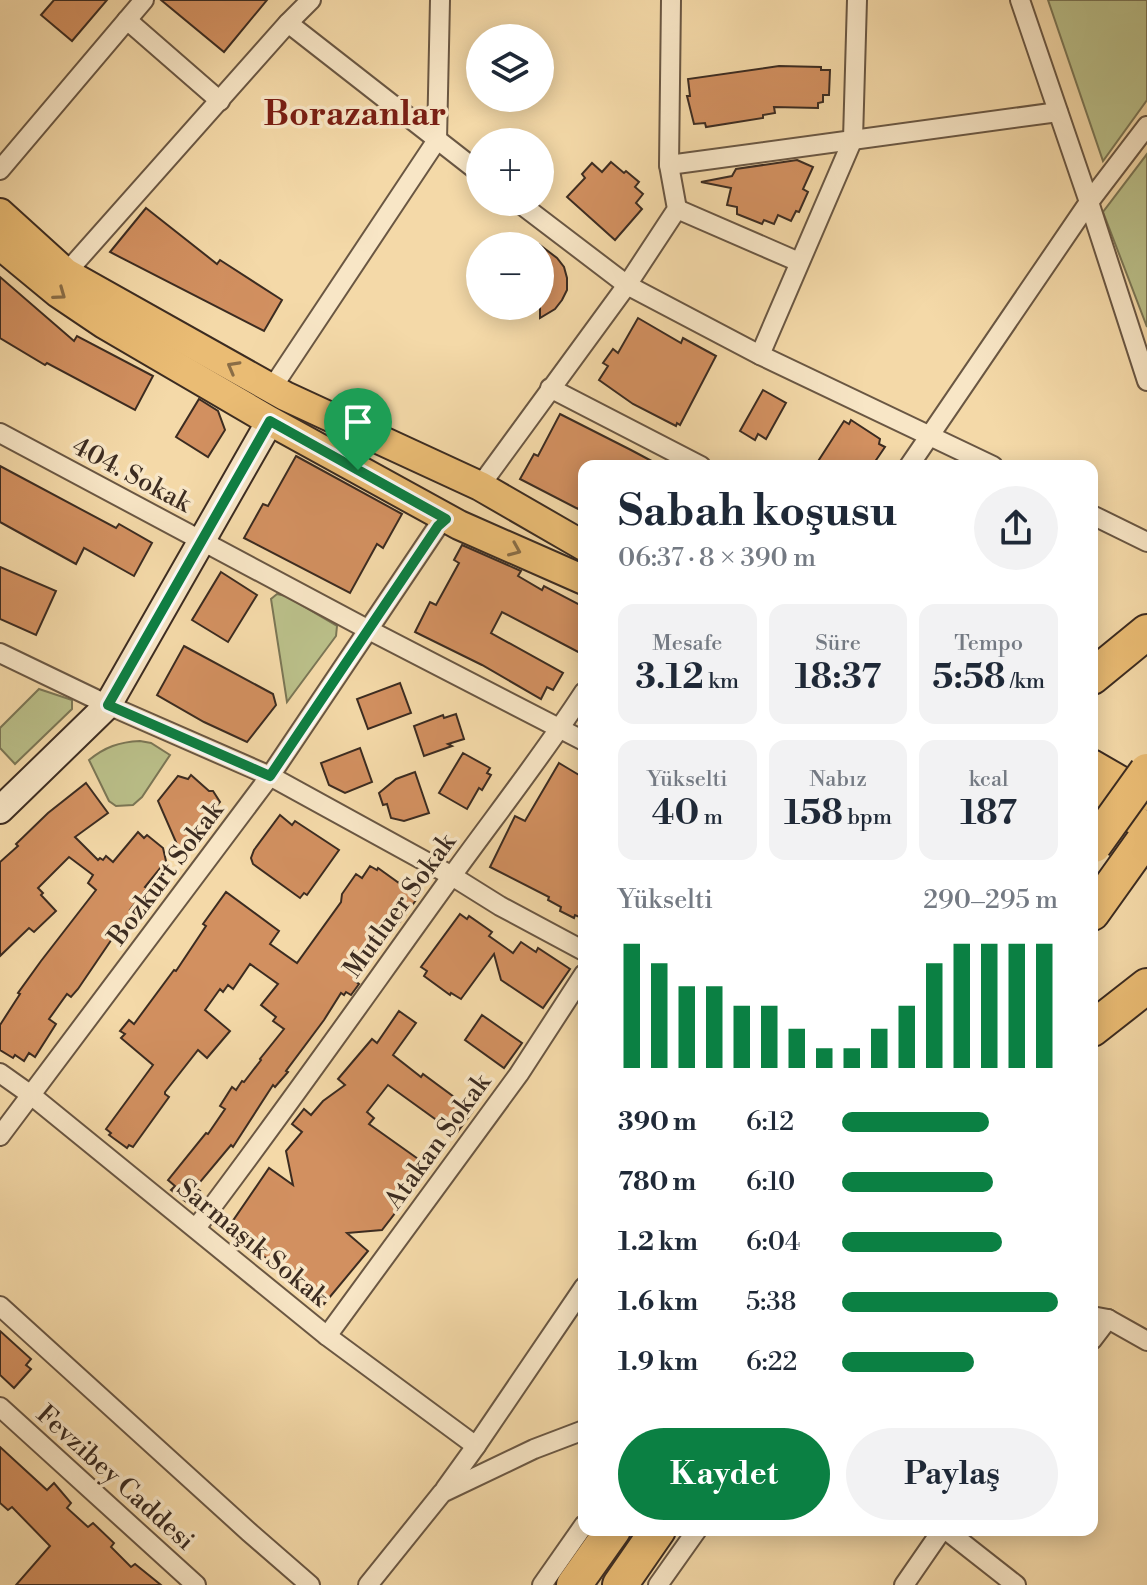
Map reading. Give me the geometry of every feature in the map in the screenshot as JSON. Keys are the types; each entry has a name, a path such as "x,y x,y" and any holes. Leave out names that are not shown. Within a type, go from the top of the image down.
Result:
{"highway":[{"path":"1098,667 1147,632"},
{"path":"1098,840 1147,771"},
{"path":"1098,904 1147,836"},
{"path":"1098,1024 1147,986"},
{"path":"574,1585 609,1536"},
{"path":"620,1585 654,1536"}],"main road":[{"path":"0,213 66,273 272,388 480,486 578,543"},
{"path":"0,245 58,293 104,324 270,421 446,519 578,577"},
{"path":"0,810 108,705 270,421"},
{"path":"1098,767 1147,796"},
{"path":"1098,797 1147,827"}],"street":[{"path":"0,170 144,0"},
{"path":"66,273 311,0"},
{"path":"272,388 437,140 440,0"},
{"path":"480,486 627,285 677,209 669,165 671,0"},
{"path":"760,355 853,139 857,0"},
{"path":"1020,0 1147,378"},
{"path":"127,20 220,101"},
{"path":"288,23 466,162"},
{"path":"669,165 1058,112"},
{"path":"913,460 1089,202 1147,126"},
{"path":"677,209 799,262"},
{"path":"536,216 627,285 760,355 981,460"},
{"path":"550,388 689,460"},
{"name":"404. Sokak","path":"0,433 578,738"},
{"path":"1098,518 1147,542"},
{"name":"Bozkurt Sokak","path":"0,1136 270,776 367,629 438,526 446,519"},
{"path":"0,653 108,705 270,776 578,948"},
{"name":"Mutluer Sokak","path":"196,1228 578,701"},
{"name":"Atakan Sokak","path":"327,1336 519,1074 578,983"},
{"name":"Sarmaşık Sokak","path":"0,1073 327,1336 476,1446"},
{"path":"368,1585 442,1493 578,1296"},
{"path":"0,1306 310,1585"},
{"path":"1100,1318 1147,1341"},
{"name":"Fevzibey Caddesi","path":"0,1407 196,1585"},
{"path":"442,1493 534,1449 578,1432"},
{"path":"542,1585 578,1534"},
{"path":"658,1585 693,1536"},
{"path":"904,1585 940,1536"},
{"path":"952,1536 1016,1585"}],"green space":[{"path":"1048,0 1147,0 1147,100 1103,161"},
{"path":"1147,154 1147,327 1103,212"},
{"path":"277,594 286,596 337,626 336,636 287,702 271,599"},
{"path":"39,689 72,700 72,709 15,764 0,748 0,728"},
{"path":"140,741 151,743 170,755 142,797 133,805 116,806 109,801 89,760 113,746"}],"building":[{"path":"54,0 107,0 72,41 41,15"},
{"path":"161,0 267,0 224,52"},
{"path":"779,66 830,70 829,95 823,95 823,102 818,103 818,108 774,107 775,113 763,115 763,118 706,127 705,123 694,124 687,96 690,96 688,79"},
{"path":"797,160 813,167 803,189 808,192 791,221 778,215 774,224 764,220 762,224 737,214 737,207 727,205 731,188 701,182 732,176 736,169"},
{"path":"611,162 639,182 635,187 643,194 636,203 642,209 615,240 567,197 585,178 582,174 592,163 602,172"},
{"path":"146,208 217,264 220,260 282,300 264,331 110,252"},
{"path":"554,256 564,267 567,278 567,290 555,309"},
{"path":"0,277 74,341 77,336 153,376 135,410 47,363 45,365 0,338"},
{"path":"638,318 681,343 683,338 716,356 680,425 677,423 676,426 633,404 599,380 608,366 603,363 613,349 618,353"},
{"path":"763,390 786,403 766,439 758,434 755,440 740,431"},
{"path":"199,399 218,411 225,430 208,457 176,437"},
{"path":"560,414 649,460 578,460 578,509 520,479 534,454 538,456"},
{"path":"851,420 880,439 879,444 885,447 876,460 819,460 844,421 849,424"},
{"path":"296,456 402,514 383,548 377,544 350,593 244,538 263,504 268,506"},
{"path":"0,466 116,528 119,524 152,543 134,576 84,548 76,564 0,522"},
{"path":"462,545 521,571 518,576 542,590 544,586 578,604 578,652 502,612 491,633 563,673 553,690 547,687 541,699 415,632 430,602 436,605 459,563 454,560"},
{"path":"0,567 56,591 36,635 0,619"},
{"path":"221,572 257,595 228,642 192,620"},
{"path":"184,646 273,694 276,705 247,742 157,695"},
{"path":"400,683 411,713 368,729 357,699"},
{"path":"456,714 464,739 424,756 414,726 443,715 444,718"},
{"path":"360,748 372,782 345,793 329,785 321,763"},
{"path":"463,753 490,768 487,773 491,775 467,809 439,793"},
{"path":"559,763 578,774 578,916 574,918 560,911 561,907 548,900 549,897 490,867 515,816 525,821"},
{"path":"415,772 429,813 404,821 391,818 387,804 383,805 379,793 396,779"},
{"path":"191,775 213,791 220,802 209,815 205,815 179,849 158,801 178,776 188,779"},
{"path":"86,783 108,813 75,837 98,860 106,856 113,862 138,832 163,848 166,861 130,910 130,916 134,919 122,935 114,936 71,997 67,994 49,1019 56,1024 35,1057 29,1053 24,1061 0,1050 0,1025 18,993 96,890 88,883 93,875 69,857 38,888 56,911 34,932 29,928 0,956 0,862 48,813"},
{"path":"280,815 292,825 295,821 339,850 307,895 304,893 300,898 253,864 251,858"},
{"path":"370,866 399,883 401,880 418,892 413,898 416,900 363,968 355,981 359,984 351,995 341,993 288,1072 275,1087 273,1085 233,1147 231,1145 200,1182 196,1188 200,1191 189,1204 171,1190 175,1186 168,1180 208,1134 225,1109 220,1106 232,1087 236,1090 244,1082 284,1029 273,1021 276,1017 261,1005 278,984 250,964 233,989 228,985 223,992 220,989 205,1010 230,1031 207,1058 198,1050 165,1092 169,1097 133,1147 129,1145 127,1148 109,1135 111,1133 106,1129 153,1065 121,1038 125,1034 120,1031 129,1020 134,1024 176,971 226,892 279,931 270,944 297,963 341,902 342,894 356,874 362,878"},
{"path":"460,914 467,919 469,916 492,932 489,936 513,953 521,942 536,952 538,948 570,969 543,1008 501,980 494,954 461,999 450,995 424,976 427,971 421,967"},
{"path":"399,1011 416,1023 393,1055 473,1111 456,1134 388,1085 367,1112 374,1118 369,1124 421,1161 423,1174 382,1230 347,1233 368,1251 324,1304 232,1233 230,1225 269,1168 293,1185 286,1151 302,1132 292,1124 304,1109 311,1115 323,1101 345,1085 338,1079 372,1039 377,1043"},
{"path":"482,1015 522,1043 504,1068 465,1040"},
{"path":"0,1331 31,1359 26,1365 31,1369 14,1388 0,1375"},
{"path":"0,1447 47,1490 54,1483 71,1503 67,1508 88,1527 93,1523 114,1543 111,1547 131,1567 135,1564 161,1585 16,1585 50,1546 12,1507 8,1510 0,1503"}],"district":[{"name":"Borazanlar","path":"355,113"}],"route":[{"path":"270,421 358,470 446,519 438,526 367,629 270,776 108,705 270,421"}]}
